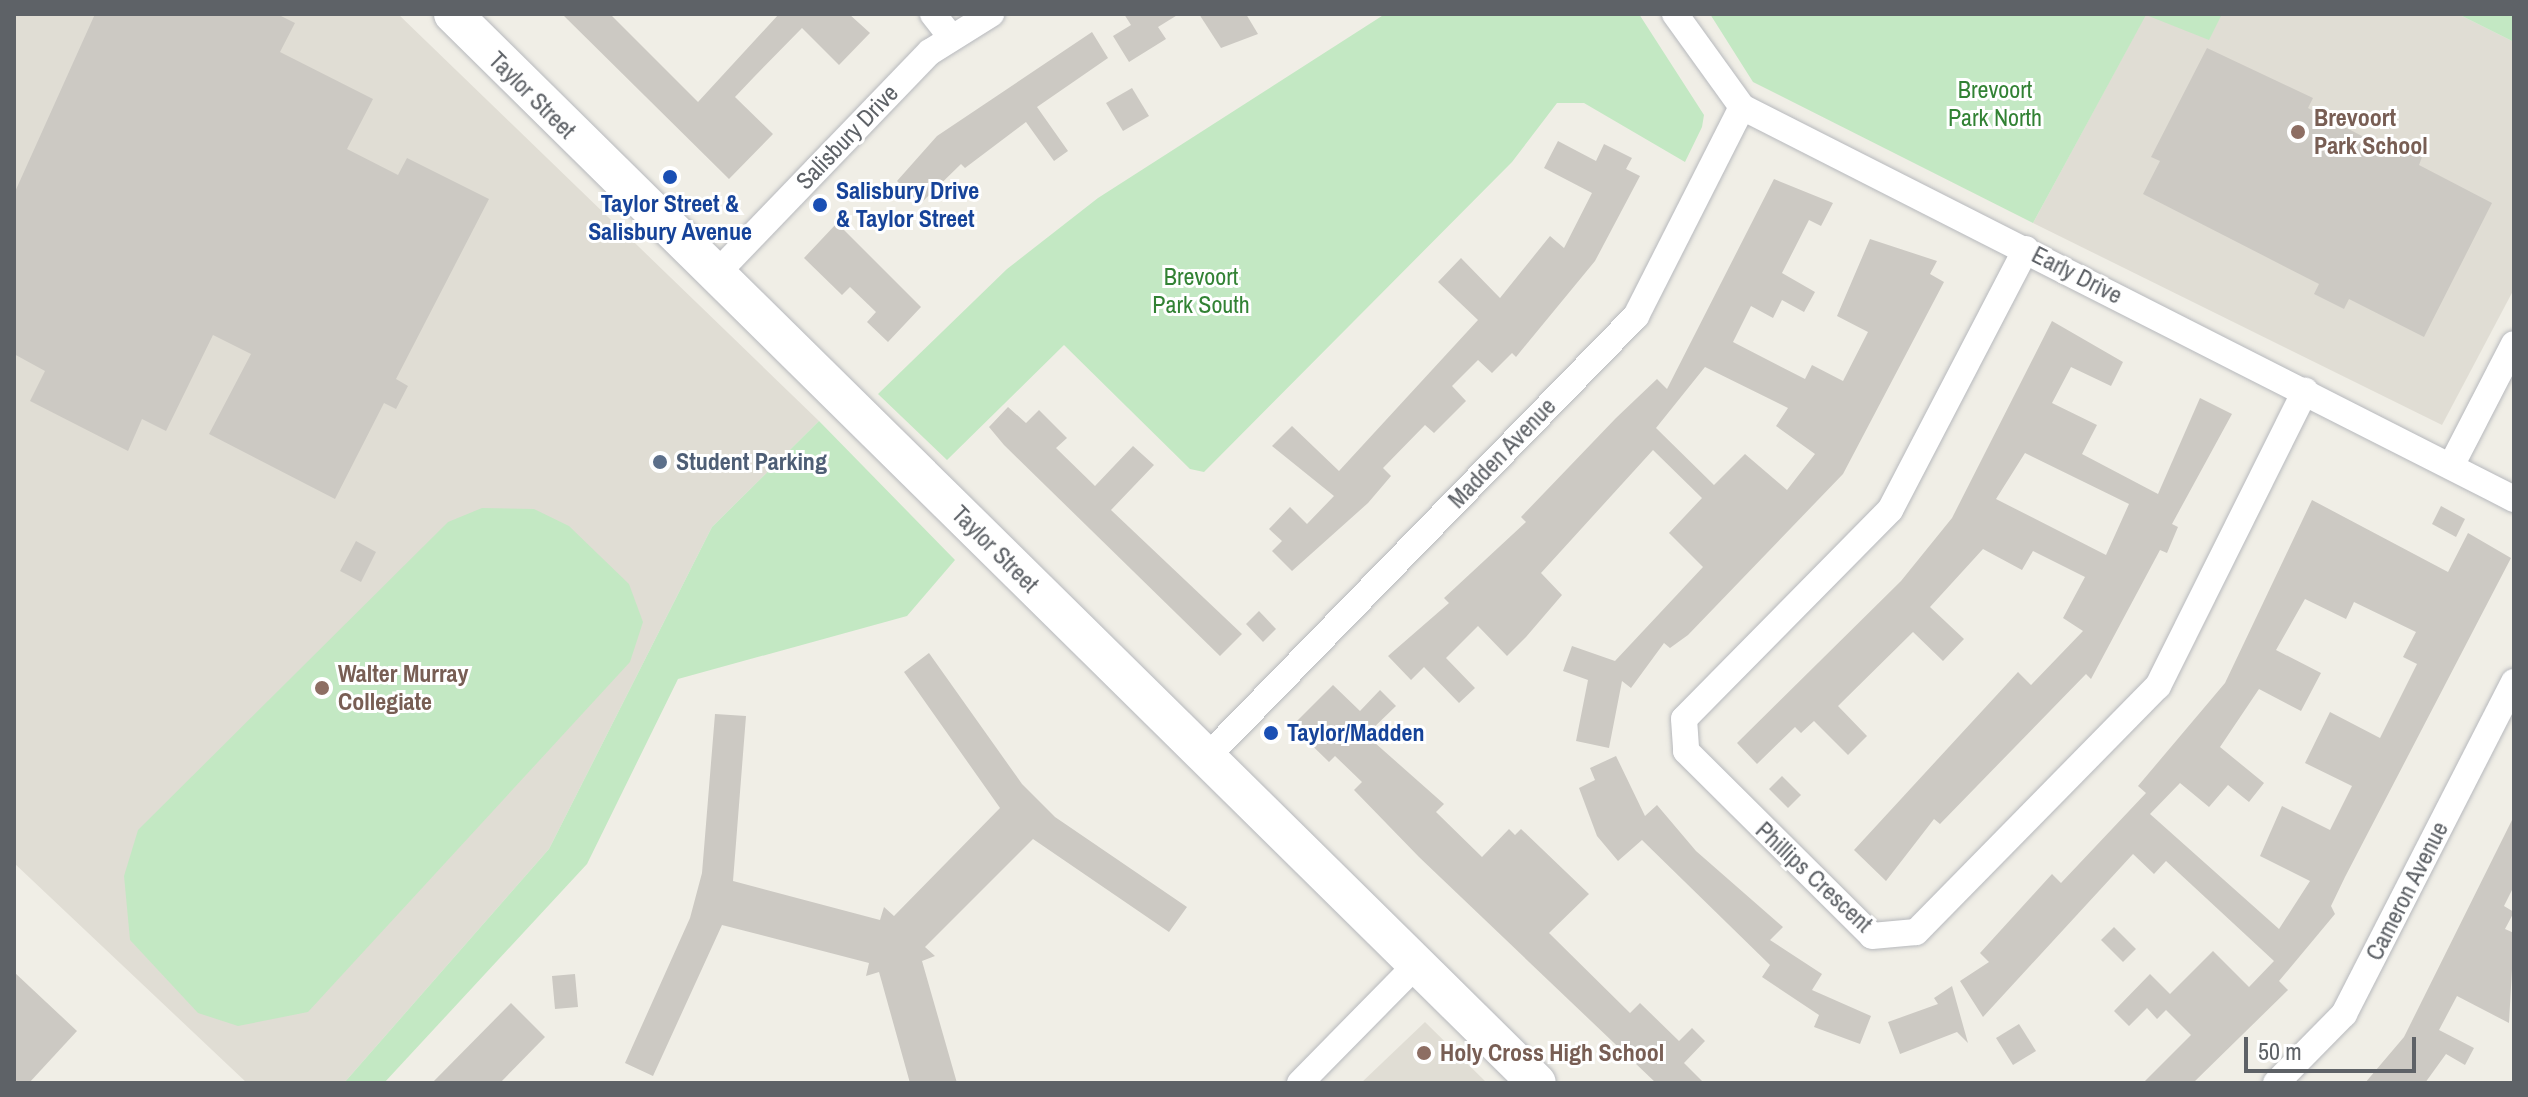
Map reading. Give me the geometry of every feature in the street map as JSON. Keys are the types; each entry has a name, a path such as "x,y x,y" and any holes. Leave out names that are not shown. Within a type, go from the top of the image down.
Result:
{"main road":[{"name":"Taylor Street","path":"453,14 1537,1083"}],"street":[{"path":"933,14 951,37"},
{"name":"Salisbury Drive","path":"716,274 951,37 991,14"},
{"name":"Early Drive","path":"1675,14 1742,107 2514,499"},
{"name":"Madden Avenue","path":"1206,758 1636,316 1742,107"},
{"name":"Phillips Crescent","path":"2026,249 1890,510 1684,719 1686,751 1872,936 1916,932 2158,686 2305,391"},
{"path":"2451,466 2514,344"},
{"name":"Cameron Avenue","path":"2276,1083 2344,1014 2514,682"},
{"path":"1300,1083 1415,966"}],"shaded area":[{"name":"Walter Murray Collegiate","path":"14,14 398,14 819,421 712,527 549,849 344,1083 247,1083 14,863"},
{"name":"Brevoort Park School","path":"2146,14 2458,14 2514,42 2514,289 2442,425 2033,223"},
{"name":"Holy Cross High School","path":"1425,1022 1487,1083 1361,1083"}],"green space":[{"name":"Brevoort Park South","path":"1385,14 1639,14 1704,115 1702,127 1685,162 1584,103 1557,103 1512,162 1204,472 1190,469 1064,345 947,460 878,394 1007,269 1098,198"},
{"name":"Brevoort Park North","path":"1710,14 2222,14 2209,40 2146,15 2033,223 1753,82"},
{"path":"2458,14 2514,14 2514,42"},
{"path":"819,421 955,560 907,616 678,679 587,864 384,1083 344,1083 549,849 712,527"},
{"path":"482,508 534,509 569,526 629,584 643,622 630,662 308,1012 238,1026 198,1013 130,940 124,876 138,830 448,522"}],"building":[{"path":"95,14 277,14 295,23 280,52 373,99 347,149 398,175 407,158 489,199 396,379 408,386 396,409 384,403 335,499 209,434 251,354 213,335 166,431 142,419 128,451 30,401 45,371 14,354 14,194"},
{"path":"562,14 610,14 698,102 779,14 849,14 870,33 839,65 802,28 754,77 735,97 773,134 729,179"},
{"path":"1124,14 1179,14 1158,27 1166,39 1129,62 1113,36 1131,25"},
{"path":"1199,14 1246,14 1258,34 1221,48"},
{"path":"1092,32 1108,58 1037,107 1068,151 1054,161 1026,122 965,168 961,164 920,204 897,181 937,136"},
{"path":"2207,48 2313,98 2308,108 2387,149 2391,140 2422,157 2419,165 2492,203 2424,337 2349,299 2344,309 2314,294 2319,284 2143,194 2160,161 2151,157"},
{"path":"1132,88 1149,116 1123,131 1106,103"},
{"path":"1558,141 1596,161 1604,144 1632,158 1626,169 1640,176 1595,261 1516,357 1512,353 1492,373 1478,360 1452,386 1466,401 1434,433 1425,425 1383,468 1391,476 1368,503 1292,571 1272,551 1282,541 1269,529 1290,507 1307,524 1334,496 1272,446 1292,426 1339,471 1478,320 1438,282 1461,258 1500,298 1550,236 1564,248 1592,193 1544,168"},
{"path":"1774,179 1833,203 1821,226 1809,220 1782,273 1815,292 1804,312 1782,300 1773,318 1751,306 1733,342 1805,379 1812,365 1843,381 1868,332 1837,316 1870,239 1937,261 1930,274 1944,282 1843,474 1688,635 1670,648 1664,643 1631,688 1622,681 1609,748 1576,741 1588,680 1563,671 1572,646 1615,661 1703,567 1669,533 1702,498 1653,450 1541,573 1562,595 1526,637 1507,656 1478,626 1446,658 1475,688 1459,703 1424,667 1411,680 1388,656 1449,603 1444,598 1526,522 1521,517 1616,418 1657,379 1667,389","holes":["1705,367 1788,408 1776,426 1815,454 1787,490 1745,454 1714,485 1656,428"]},
{"path":"837,223 921,307 888,342 867,322 876,312 850,287 842,295 804,258"},
{"path":"2052,321 2123,362 2111,386 2071,367 2052,403 2097,425 2082,454 2158,494 2200,398 2232,414 2172,524 2178,527 2167,553 2160,550 2091,679 2086,674 1940,824 1934,819 1886,881 1854,850 2018,672 2031,685 2083,631 2063,618 2085,577 2033,551 2022,570 1983,549 1930,607 1964,639 1943,661 1913,632 1838,706 1867,736 1848,755 1814,721 1801,733 1795,727 1757,764 1737,743 1901,581 1952,518","holes":["2025,453 2129,504 2106,555 1996,499"]},
{"path":"1008,407 1026,423 1039,410 1067,438 1056,448 1095,486 1133,446 1154,465 1111,510 1242,634 1220,656 1004,445 989,427"},
{"path":"2312,500 2448,572 2468,533 2511,558 2345,877 2331,906 2335,914 2279,981 2288,990 2193,1083 2143,1083 2191,1035 2166,1010 2157,1019 2147,1008 2129,1026 2114,1011 2150,974 2170,994 2213,951 2249,987 2274,961 2166,861 2154,874 2133,854 1983,1017 1960,981 1989,962 1980,953 2052,874 2061,883 2146,793 2138,786 2225,683","holes":["2305,599 2346,619 2354,602 2416,632 2403,657 2417,664 2380,738 2330,712 2305,763 2352,786 2330,830 2282,806 2260,856 2310,881 2279,929 2150,814 2180,783 2209,807 2228,785 2249,802 2264,783 2220,747 2259,689 2301,711 2321,673 2276,650"]},
{"path":"2441,506 2465,519 2456,537 2432,524"},
{"path":"356,541 376,552 361,582 340,571"},
{"path":"1259,611 1276,629 1263,642 1246,624"},
{"path":"929,653 1022,784 1055,817 1187,907 1169,932 1033,839 925,947 935,956 922,961 957,1083 910,1083 879,972 866,976 869,963 722,925 653,1076 625,1063 690,918 702,873 715,714 746,716 733,881 880,920 884,907 894,916 1000,808 904,672"},
{"path":"1333,685 1360,711 1380,690 1396,706 1366,735 1444,804 1436,812 1482,857 1509,829 1515,835 1521,829 1589,894 1549,933 1630,1013 1640,1003 1679,1041 1692,1028 1705,1041 1684,1063 1704,1083 1656,1083 1419,857 1354,790 1362,782 1335,756 1329,762 1292,726"},
{"path":"1616,756 1645,816 1657,805 1696,851 1783,927 1770,940 1822,974 1812,990 1871,1016 1860,1044 1814,1027 1819,1015 1762,977 1770,965 1642,840 1618,861 1597,836 1579,788 1595,780 1590,768"},
{"path":"1782,776 1801,795 1788,808 1769,789"},
{"path":"2514,816 2514,886 2504,906 2514,912 2505,929 2514,933 2509,1023 2457,996 2439,1030 2474,1048 2465,1065 2446,1054 2425,1083 2365,1083 2404,1037"},
{"path":"2114,927 2136,949 2123,962 2101,940"},
{"path":"14,972 77,1031 29,1083 14,1083"},
{"path":"575,974 578,1007 555,1009 552,976"},
{"path":"1952,986 1968,1043 1957,1032 1900,1054 1888,1022 1938,1004 1934,998"},
{"path":"511,1003 545,1037 500,1083 432,1083"},
{"path":"2019,1024 2036,1051 2013,1065 1996,1038"}],"place":[{"name":"Brevoort Park School","path":"2298,132"},
{"name":"Taylor Street & Salisbury Avenue","path":"670,177"},
{"name":"Salisbury Drive & Taylor Street","path":"820,205"},
{"name":"Student Parking","path":"660,462"},
{"name":"Walter Murray Collegiate","path":"322,688"},
{"name":"Taylor/Madden","path":"1271,733"},
{"name":"Holy Cross High School","path":"1424,1053"}]}
